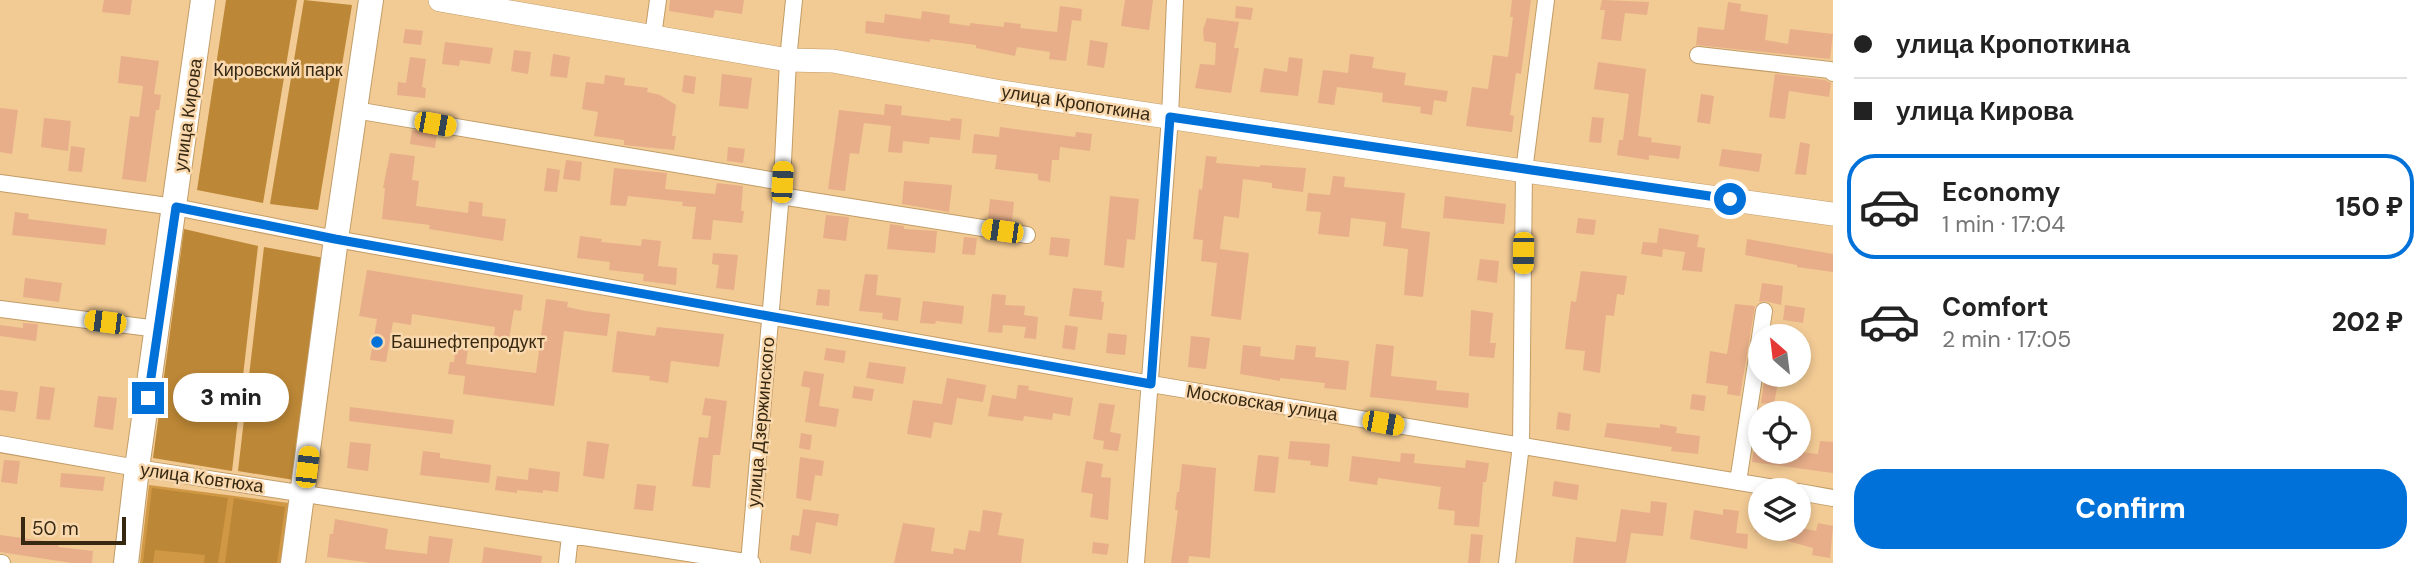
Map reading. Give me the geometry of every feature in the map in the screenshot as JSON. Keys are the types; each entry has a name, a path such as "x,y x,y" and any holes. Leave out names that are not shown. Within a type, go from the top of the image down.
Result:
{"main road":[{"name":"улица Кирова","path":"126,563 203,0"},
{"path":"293,563 335,239 371,0"},
{"name":"улица Кропоткина","path":"440,0 788,60 833,61 1170,117 1524,171 1833,214"}],"street":[{"path":"653,36 658,0"},
{"name":"улица Дзержинского","path":"750,563 794,0"},
{"path":"1136,563 1170,117 1175,0"},
{"path":"1507,563 1521,445 1524,171 1546,0"},
{"path":"1698,55 1830,71 1833,74"},
{"path":"355,110 1027,235"},
{"name":"Московская улица","path":"0,183 176,207 335,239 1151,384 1748,484"},
{"path":"0,309 158,329"},
{"path":"1738,482 1764,311"},
{"name":"улица Ковтюха","path":"0,444 137,468 750,563"},
{"path":"1811,494 1833,498"},
{"path":"567,563 570,535"}],"shaded area":[{"path":"149,485 289,503 282,563 140,563"}],"green space":[{"name":"Кировский парк","path":"226,0 297,0 263,203 197,190"},
{"path":"304,0 352,5 318,210 270,204"},
{"path":"184,229 258,246 232,471 153,458"},
{"path":"264,247 324,258 294,480 238,471"},
{"path":"152,488 228,498 218,563 204,563 205,555 155,550 153,563 143,563"},
{"path":"234,498 285,507 277,563 225,563"}],"building":[{"path":"104,0 132,0 130,15 102,12"},
{"path":"670,0 744,0 742,14 715,10 713,18 669,11"},
{"path":"1125,0 1153,0 1149,30 1121,26"},
{"path":"1512,0 1531,0 1521,74 1516,73 1510,115 1514,116 1512,132 1466,126 1472,87 1488,89 1493,55 1508,57 1513,17 1510,17"},
{"path":"1602,0 1649,2 1647,15 1625,13 1621,41 1601,39 1605,10 1600,10"},
{"path":"1728,2 1741,4 1740,11 1768,15 1765,40 1788,44 1790,29 1833,34 1830,59 1696,45 1698,27 1724,30"},
{"path":"1060,6 1082,9 1081,21 1072,20 1066,61 1049,59 1050,52 1017,47 1015,56 976,48 976,45 865,33 866,21 884,23 885,14 921,19 922,11 950,15 949,23 1004,27 1004,22 1021,24 1020,28 1057,32"},
{"path":"1236,6 1253,8 1251,20 1235,18"},
{"path":"1207,18 1239,22 1234,48 1239,48 1231,93 1195,88 1200,64 1215,65 1216,43 1204,41 1203,30"},
{"path":"405,29 423,31 421,45 403,43"},
{"path":"1090,40 1108,43 1104,68 1087,65"},
{"path":"445,42 493,48 490,64 460,60 459,66 442,64"},
{"path":"514,50 531,52 528,74 511,71"},
{"path":"553,54 570,57 567,78 550,76"},
{"path":"1350,54 1374,57 1372,68 1406,73 1404,85 1448,91 1446,102 1434,100 1432,115 1420,113 1421,107 1382,102 1383,93 1337,87 1334,105 1318,103 1323,70 1348,73"},
{"path":"121,56 159,61 154,94 161,95 159,110 156,110 146,182 122,179 130,116 139,117 143,86 118,83"},
{"path":"410,57 426,59 422,87 426,88 425,98 397,95 398,82 406,83"},
{"path":"1289,57 1303,59 1298,96 1260,92 1264,68 1287,72"},
{"path":"1598,62 1646,69 1638,136 1652,138 1651,142 1681,146 1679,159 1649,155 1649,160 1617,155 1619,140 1623,140 1629,94 1594,89"},
{"path":"722,74 752,78 748,109 719,106"},
{"path":"1775,74 1825,80 1831,83 1829,97 1789,91 1785,119 1769,117"},
{"path":"605,75 625,78 624,85 648,88 647,92 660,95 676,105 672,136 676,136 674,150 624,145 624,140 594,136 598,112 582,109 586,82 604,84"},
{"path":"684,75 696,77 694,94 682,92"},
{"path":"1701,94 1714,96 1710,124 1697,122"},
{"path":"885,104 902,106 901,115 950,121 951,118 962,119 960,140 930,137 929,144 903,141 902,153 888,152 891,126 864,123 859,154 850,153 845,191 828,189 839,110 884,115"},
{"path":"0,108 18,110 12,154 0,152"},
{"path":"1592,117 1604,118 1601,143 1589,142"},
{"path":"44,118 71,121 68,151 41,147"},
{"path":"1000,127 1075,137 1076,132 1092,134 1090,151 1060,147 1059,160 1052,160 1050,182 1038,180 1038,174 995,169 997,155 972,153 974,134 999,137"},
{"path":"412,130 437,134 435,148 410,144"},
{"path":"1800,142 1810,144 1806,175 1795,174"},
{"path":"71,146 85,148 82,172 68,171"},
{"path":"728,147 745,149 743,163 727,161"},
{"path":"1722,149 1762,154 1759,172 1719,166"},
{"path":"390,153 415,156 412,180 419,181 416,206 468,213 469,201 483,203 482,216 506,219 503,241 429,229 430,225 382,219 383,188"},
{"path":"1206,156 1217,157 1216,163 1306,168 1303,192 1272,188 1272,183 1243,179 1239,218 1224,216 1220,249 1249,253 1241,320 1211,316 1217,263 1201,261 1203,240 1193,239"},
{"path":"566,160 582,162 580,181 563,179"},
{"path":"547,168 560,170 557,192 544,191"},
{"path":"614,168 667,173 665,189 715,194 717,183 743,186 742,223 713,220 711,240 692,239 696,207 682,206 683,202 628,196 626,206 610,205"},
{"path":"1333,176 1345,177 1344,187 1405,193 1401,228 1430,232 1423,297 1404,295 1408,249 1383,246 1386,222 1351,218 1349,237 1318,234 1321,212 1306,211 1308,193 1330,195"},
{"path":"904,181 952,185 949,212 902,204"},
{"path":"1110,196 1139,199 1135,240 1127,239 1124,268 1104,265"},
{"path":"1445,196 1506,204 1504,224 1443,218"},
{"path":"990,199 1014,202 1012,222 988,218"},
{"path":"15,212 29,214 28,219 107,229 105,245 12,235"},
{"path":"826,215 849,217 846,241 823,238"},
{"path":"1578,218 1596,220 1594,235 1576,233"},
{"path":"890,224 904,226 904,229 937,231 935,253 887,249"},
{"path":"1659,228 1699,235 1697,247 1705,248 1702,272 1682,270 1685,252 1663,249 1662,257 1641,254 1643,242 1657,243"},
{"path":"580,236 602,239 601,242 641,246 642,239 661,241 658,266 677,268 676,285 643,281 644,274 609,270 610,262 577,258"},
{"path":"964,237 977,238 975,255 962,254"},
{"path":"1051,237 1070,239 1068,257 1049,255"},
{"path":"1747,239 1833,254 1833,272 1745,255"},
{"path":"713,253 738,255 734,290 716,288 719,265 712,264"},
{"path":"1480,259 1499,261 1497,283 1477,280"},
{"path":"367,270 523,295 521,311 514,310 508,345 493,343 495,327 412,314 411,325 393,322 386,362 370,360 377,319 359,316"},
{"path":"1581,271 1627,276 1624,295 1617,294 1614,316 1606,315 1600,373 1583,370 1585,351 1565,349 1571,301 1576,302"},
{"path":"865,274 878,275 876,295 901,298 898,321 882,319 883,313 859,311"},
{"path":"25,278 62,283 59,302 23,297"},
{"path":"1762,283 1783,286 1781,305 1759,302"},
{"path":"1073,288 1102,291 1102,320 1069,316"},
{"path":"818,289 830,290 829,306 816,305"},
{"path":"992,294 1006,295 1005,305 1025,306 1024,315 1038,317 1036,339 1024,338 1026,327 1003,325 1002,333 988,332"},
{"path":"546,299 568,302 567,307 610,314 607,336 564,331 554,406 463,394 465,376 448,374 450,362 454,362 456,346 468,348 466,364 536,373"},
{"path":"923,301 964,306 962,324 936,321 935,324 920,323"},
{"path":"1735,304 1755,306 1752,324 1748,324 1748,348 1740,396 1727,394 1728,386 1706,383 1710,351 1727,354"},
{"path":"1785,305 1805,308 1803,323 1783,320"},
{"path":"1471,310 1493,313 1490,343 1496,343 1494,358 1469,356"},
{"path":"23,323 38,324 36,341 0,336 0,325 23,328"},
{"path":"1065,325 1078,327 1075,350 1062,348"},
{"path":"657,327 724,334 719,367 671,361 668,383 649,380 650,376 612,372 617,331 655,336"},
{"path":"1108,333 1127,335 1125,355 1106,353"},
{"path":"1191,336 1210,338 1206,369 1188,367"},
{"path":"1376,344 1394,346 1391,376 1437,381 1436,390 1469,393 1468,408 1370,397"},
{"path":"1243,345 1261,347 1260,356 1294,360 1296,345 1316,347 1315,357 1349,361 1346,390 1324,388 1325,383 1280,378 1280,381 1240,374"},
{"path":"826,348 846,351 844,363 824,360"},
{"path":"869,362 906,367 903,384 866,378"},
{"path":"804,371 824,374 819,406 839,409 836,427 805,422 810,388 801,386"},
{"path":"947,378 986,385 983,402 957,398 952,425 934,422 931,438 907,434 913,400 942,404"},
{"path":"1018,385 1029,386 1028,390 1073,398 1070,416 1053,413 1052,420 1024,416 1023,421 988,416 992,395 1016,399"},
{"path":"40,386 55,388 50,420 36,419"},
{"path":"854,386 874,389 872,401 852,398"},
{"path":"1763,387 1777,387 1775,401 1761,401"},
{"path":"0,390 18,392 15,412 0,410"},
{"path":"1692,394 1706,396 1704,411 1690,409"},
{"path":"98,396 117,398 113,430 94,427"},
{"path":"705,398 727,401 720,455 713,455 710,488 692,486 699,437 708,438 711,416 702,415"},
{"path":"1099,403 1115,405 1110,432 1121,434 1118,451 1103,449 1104,441 1093,439"},
{"path":"350,407 454,420 452,434 349,421"},
{"path":"1558,412 1571,414 1569,431 1556,429"},
{"path":"1607,423 1677,427 1676,433 1700,436 1698,454 1671,451 1672,447 1604,437"},
{"path":"801,433 812,435 810,450 799,448"},
{"path":"587,441 609,444 604,479 583,476"},
{"path":"1290,441 1330,444 1328,467 1310,465 1311,461 1288,459"},
{"path":"1820,441 1833,442 1833,473 1767,464 1811,464 1811,453 1818,454"},
{"path":"350,442 371,444 368,471 347,468"},
{"path":"423,451 440,453 440,458 491,465 489,483 420,475"},
{"path":"1401,453 1415,454 1414,463 1465,468 1466,460 1489,463 1486,482 1483,482 1479,527 1454,525 1455,511 1438,509 1441,487 1378,478 1377,485 1349,481 1352,456 1400,462"},
{"path":"1258,455 1279,457 1275,493 1254,491"},
{"path":"800,457 824,461 822,476 815,475 811,501 796,498"},
{"path":"4,460 20,461 17,484 1,482"},
{"path":"1086,461 1103,464 1101,477 1111,478 1108,520 1090,517 1093,494 1081,492"},
{"path":"1182,464 1216,468 1210,558 1189,556 1188,563 1171,563 1178,510 1175,510 1177,492"},
{"path":"529,468 560,472 558,492 517,490 517,493 495,490 497,476 528,480"},
{"path":"61,473 105,477 103,491 60,487"},
{"path":"1554,481 1579,485 1577,500 1552,496"},
{"path":"637,484 656,486 653,511 634,509"},
{"path":"1651,501 1667,503 1663,536 1631,533 1626,563 1573,563 1576,537 1616,542 1621,509 1650,513"},
{"path":"803,509 839,514 837,526 816,522 811,554 790,550 792,535 799,536"},
{"path":"1723,509 1739,511 1736,533 1748,534 1747,549 1690,539 1694,510 1723,515"},
{"path":"983,510 1002,513 998,535 1024,539 1021,563 894,563 903,523 935,528 931,551 953,554 954,548 965,550 969,530 980,532"},
{"path":"335,519 388,529 385,549 427,554 429,536 453,539 449,563 371,563 327,557"},
{"path":"1818,523 1833,526 1830,558 1812,555 1813,548 1788,541 1811,541 1811,530 1816,531"},
{"path":"1471,534 1483,535 1480,563 1468,563"},
{"path":"0,535 59,543 58,547 93,551 92,563 72,563 0,552"},
{"path":"1093,542 1109,544 1107,555 1092,553"},
{"path":"484,547 542,556 541,563 482,563"}],"place":[{"name":"Башнефтепродукт","path":"377,342"}],"route":[{"path":"148,398 176,207 335,239 1151,384 1170,117 1524,171 1730,199"}]}
